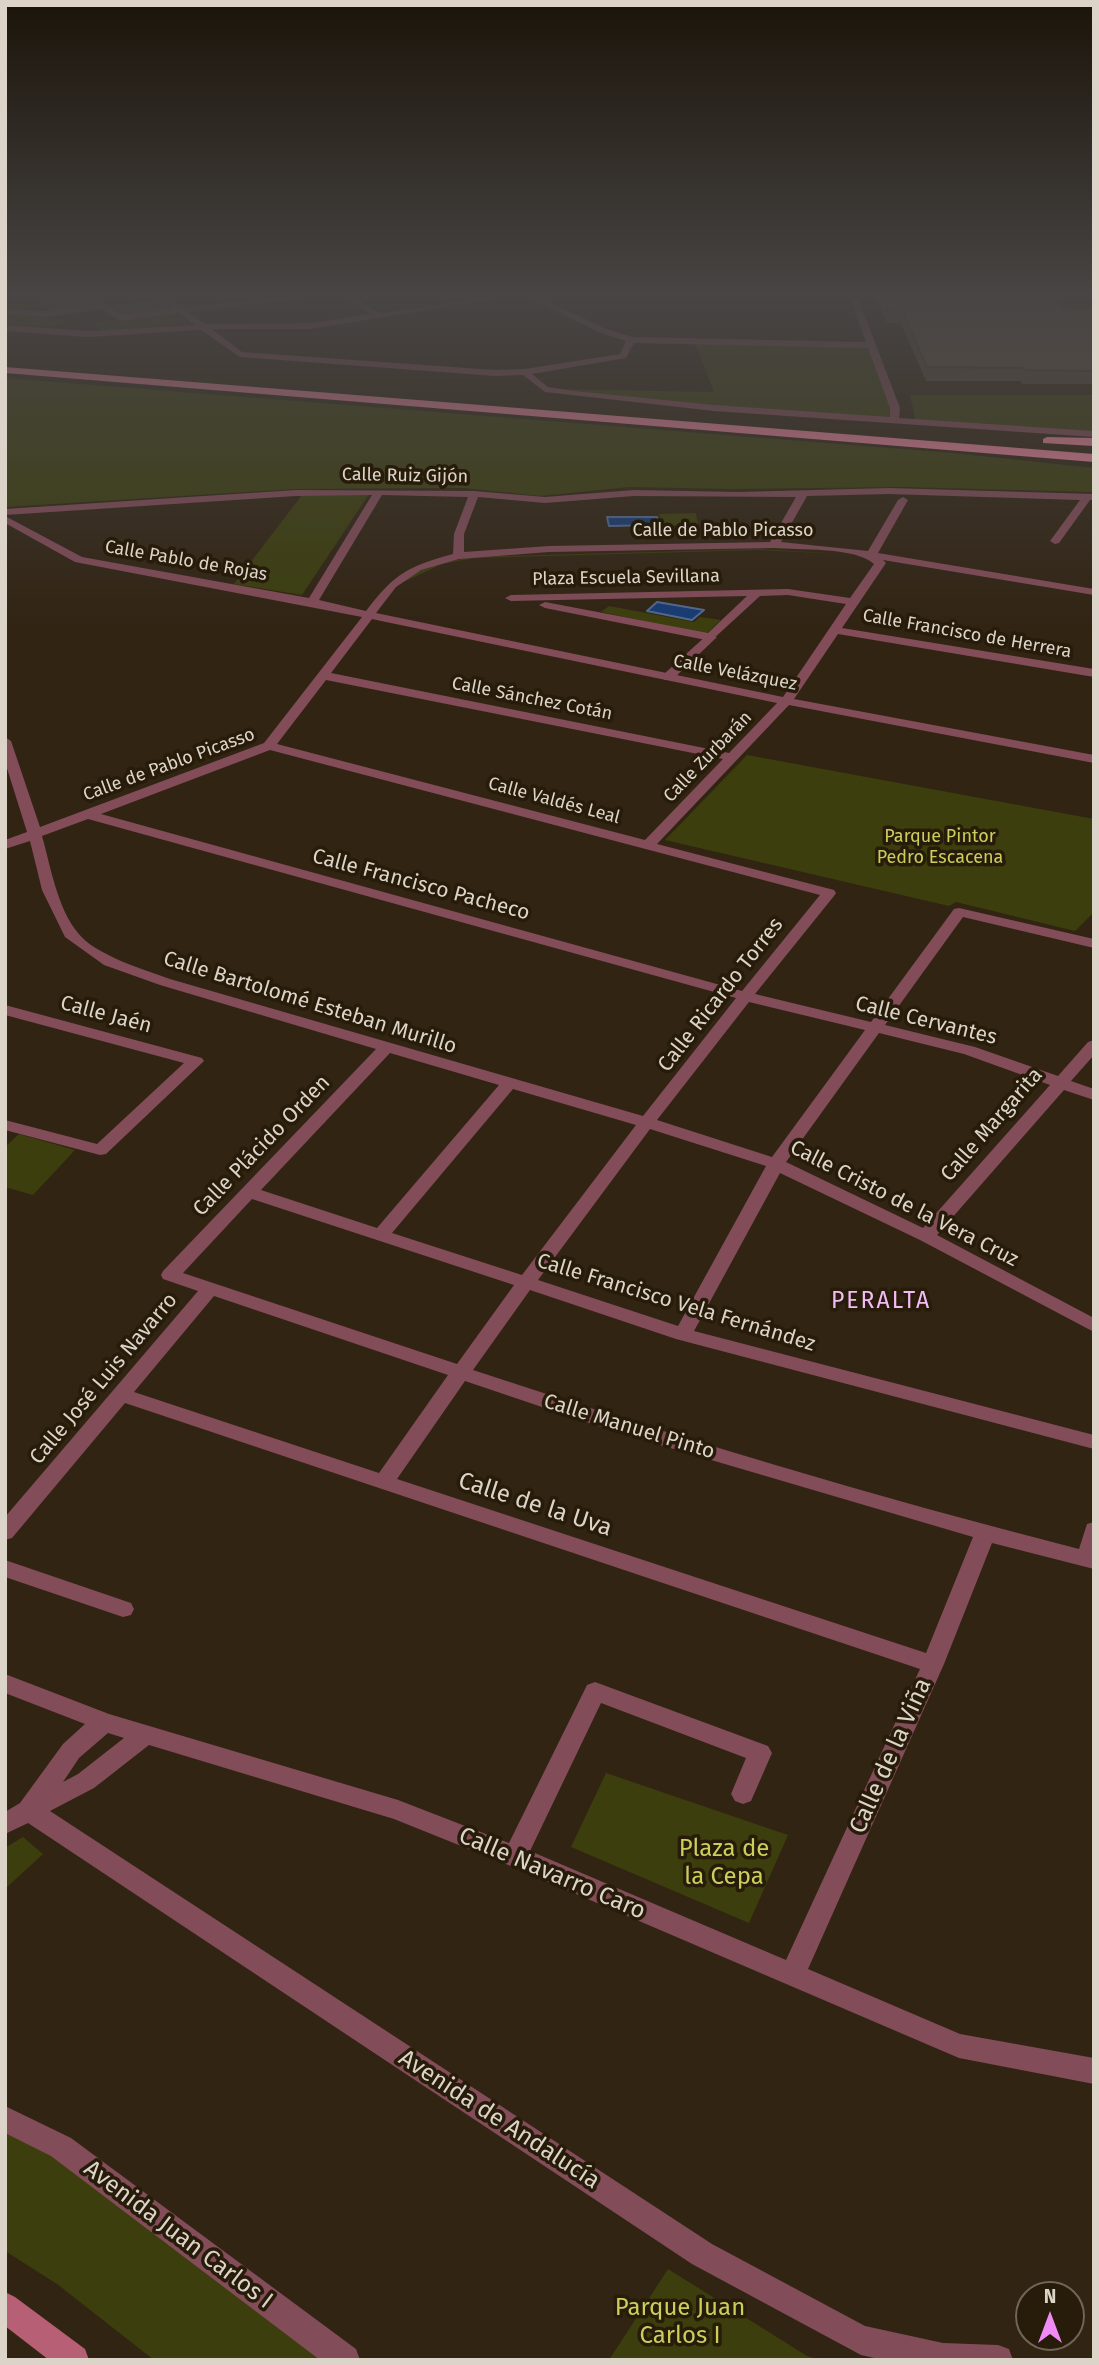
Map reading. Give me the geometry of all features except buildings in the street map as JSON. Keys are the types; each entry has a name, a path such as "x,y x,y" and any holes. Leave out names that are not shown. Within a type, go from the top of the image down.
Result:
{"highway":[{"path":"480,408 1094,458"},
{"path":"616,408 1094,444"}],"main road":[{"path":"5,2307 74,2360"}],"street":[{"path":"719,408 1094,434"},
{"path":"894,421 895,408"},
{"path":"889,491 903,500 936,493 1091,497"},
{"path":"312,602 379,492"},
{"path":"774,545 804,492"},
{"name":"Calle Ruiz Gijón","path":"5,512 296,493 474,494 545,500 634,493 936,493"},
{"path":"458,556 459,534 474,494"},
{"path":"1055,541 1091,497"},
{"name":"Calle Zurbarán","path":"649,845 786,701 853,602 903,500"},
{"name":"Calle Pablo de Rojas","path":"5,519 79,560 370,614"},
{"name":"Calle de Pablo Picasso","path":"5,845 269,746 392,585 417,568 458,556 549,549 774,545 837,549 876,559 1094,600"},
{"name":"Calle de Pablo Picasso","path":"370,614 433,570 480,559 820,554 876,559 1094,592"},
{"name":"Plaza Escuela Sevillana","path":"758,592 711,637 511,598 758,592 788,592 853,602"},
{"name":"Calle Velázquez","path":"370,614 386,620 786,701 1094,759"},
{"name":"Calle Francisco de Herrera","path":"835,630 1094,673"},
{"path":"668,677 711,637"},
{"name":"Calle Sánchez Cotán","path":"325,676 732,757"},
{"name":"Calle Bartolomé Esteban Murillo","path":"5,741 35,834 49,890 72,937 109,962 165,982 648,1123"},
{"name":"Calle Valdés Leal","path":"269,746 829,893"},
{"name":"Calle Francisco Pacheco","path":"86,814 744,996"},
{"name":"Calle Ricardo Torres","path":"384,1482 460,1371 527,1282 744,996 829,893"},
{"path":"682,1334 776,1164 959,912 1094,944"},
{"name":"Calle Cervantes","path":"744,996 970,1050 1094,1095"},
{"name":"Calle Jaén","path":"5,1010 196,1061 100,1150 5,1125"},
{"name":"Calle Margarita","path":"926,1236 1094,1045"},
{"name":"Calle Plácido Orden","path":"170,1275 386,1048"},
{"path":"381,1234 508,1084"},
{"name":"Calle Cristo de la Vera Cruz","path":"648,1123 776,1164 926,1236 1094,1326"},
{"name":"Calle Francisco Vela Fernández","path":"249,1192 682,1334 1094,1442"},
{"name":"Calle Manuel Pinto","path":"170,1275 623,1427 1090,1560"},
{"name":"Calle José Luis Navarro","path":"5,1532 211,1288"},
{"name":"Calle de la Uva","path":"121,1395 933,1664"},
{"path":"1090,1560 1094,1530"},
{"name":"Calle de la Viña","path":"792,1976 933,1664 985,1532"},
{"path":"5,1569 123,1609"},
{"name":"Calle Navarro Caro","path":"5,1683 104,1722 398,1810 515,1856 959,2046 1094,2071"},
{"path":"515,1856 595,1691 760,1753 743,1794"},
{"path":"29,1810 71,1751 104,1722"},
{"path":"5,1824 86,1781 146,1734"},
{"name":"Avenida de Andalucía","path":"29,1810 702,2254 862,2340 943,2358 998,2360"},
{"name":"Avenida Juan Carlos I","path":"5,2119 61,2147 345,2360"}],"green space":[{"path":"5,408 389,408 953,453 1094,468 1094,492 903,487 629,487 540,496 465,488 295,489 5,507"},
{"path":"719,408 890,408 894,421"},
{"path":"913,408 1094,408 1094,434 916,422"},
{"path":"369,494 302,595 234,584 302,495"},
{"path":"696,513 698,525 662,526 659,514"},
{"path":"758,549 843,554 758,550 474,558 442,564 397,585 423,570 442,563 472,557"},
{"path":"609,606 694,622 700,617 721,620 706,634 601,612"},
{"name":"Parque Pintor Pedro Escacena","path":"747,755 1094,819 1094,912 1075,931 956,902 949,906 665,840"},
{"path":"19,1134 75,1150 33,1195 5,1187 5,1147"},
{"name":"Plaza de la Cepa","path":"606,1773 788,1835 749,1923 571,1847"},
{"path":"23,1837 43,1854 5,1889 5,1848"},
{"path":"5,2129 55,2155 326,2360 154,2360 57,2284 5,2251"},
{"name":"Parque Juan Carlos I","path":"668,2269 807,2356 819,2360 609,2360"}],"water":[{"path":"607,517 657,517 659,525 609,526"},
{"path":"657,602 704,610 692,620 647,611"}],"district":[{"name":"PERALTA","path":"881,1302"}]}
